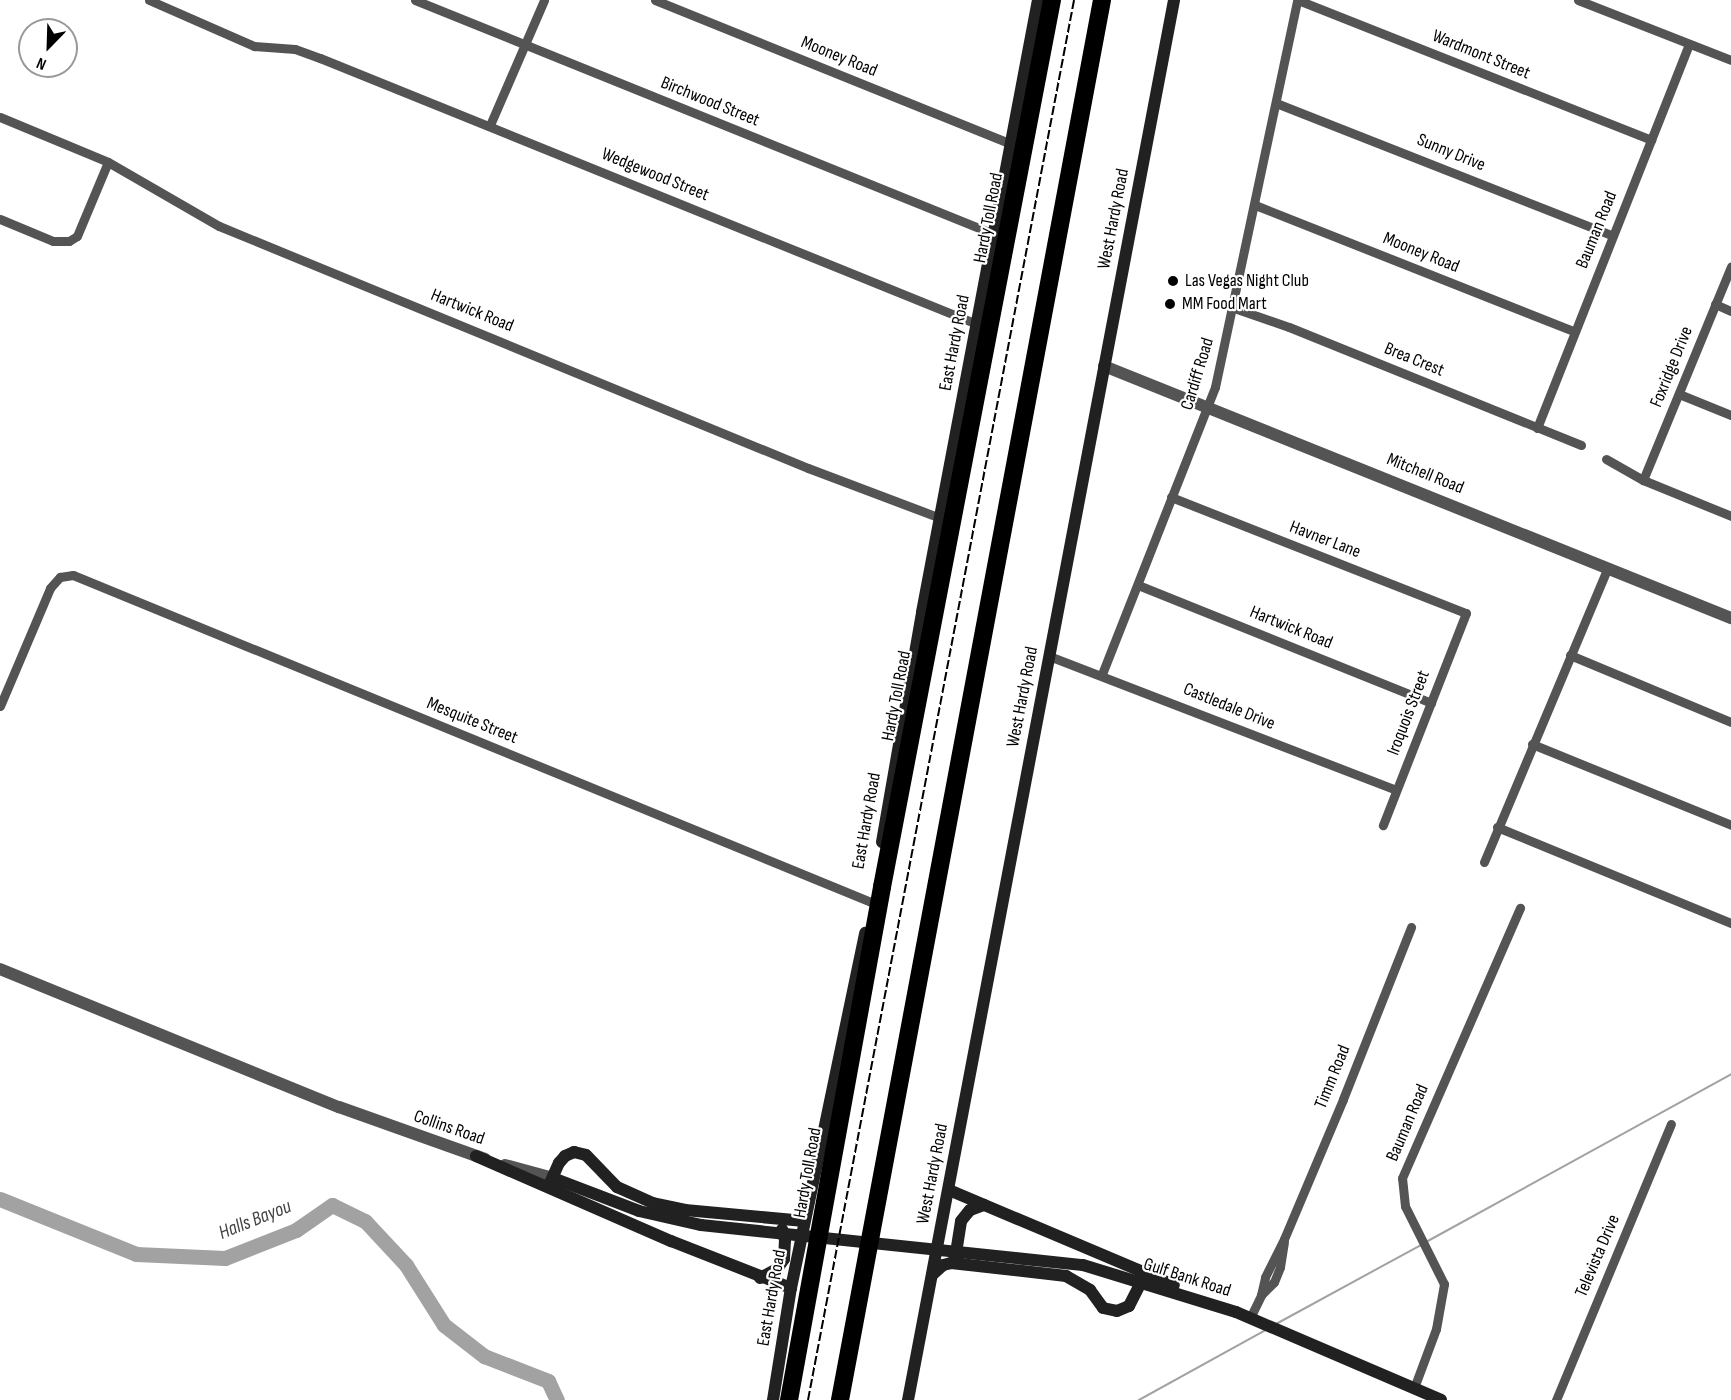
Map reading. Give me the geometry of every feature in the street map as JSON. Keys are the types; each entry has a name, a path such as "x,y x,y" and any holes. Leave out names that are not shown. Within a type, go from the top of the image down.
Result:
{"highway":[{"name":"Hardy Toll Road","path":"789,1400 880,898 1052,0"},
{"path":"840,1400 1102,0"}],"main road":[{"name":"East Hardy Road","path":"773,1400 804,1221 871,902 940,518 1038,0"},
{"name":"West Hardy Road","path":"908,1400 1174,0"},
{"path":"791,1288 760,1278 550,1183 559,1163 565,1156 574,1152 586,1155 617,1187 653,1203 685,1210 804,1221"},
{"name":"Collins Road","path":"550,1183 667,1219 739,1230 907,1246"},
{"path":"932,1275 943,1265 965,1264 1066,1276 1089,1290 1103,1308 1117,1311 1129,1306 1144,1278 949,1190"},
{"path":"965,1264 958,1259 956,1252 961,1221 970,1210 984,1205"},
{"path":"760,1278 777,1269 784,1259 785,1240 782,1227 767,1219"},
{"name":"Gulf Bank Road","path":"907,1246 1083,1265 1144,1278 1236,1312 1441,1400"}],"street":[{"name":"Wedgewood Street","path":"149,0 254,46 295,49 320,58 977,324"},
{"name":"Birchwood Street","path":"415,0 994,234"},
{"path":"490,125 544,0"},
{"name":"Mooney Road","path":"655,0 1012,144"},
{"name":"Cardiff Road","path":"1102,674 1215,387 1298,0"},
{"name":"Wardmont Street","path":"1298,0 1651,140"},
{"path":"1578,0 1731,60"},
{"name":"Bauman Road","path":"1537,428 1689,44"},
{"name":"Sunny Drive","path":"1276,103 1612,236"},
{"name":"Hartwick Road","path":"0,117 108,162 219,226 791,461 940,518"},
{"path":"0,219 53,241 69,241 77,236 108,162"},
{"name":"Mooney Road","path":"1255,205 1575,332"},
{"name":"Foxridge Drive","path":"1643,480 1731,266"},
{"path":"1715,304 1731,311"},
{"name":"Brea Crest","path":"1233,308 1289,327 1581,445"},
{"name":"Mitchell Road","path":"1104,366 1731,618"},
{"path":"1679,394 1731,415"},
{"path":"1606,459 1643,480 1731,516"},
{"name":"Havner Lane","path":"1172,497 1466,613"},
{"path":"1484,862 1608,567"},
{"name":"Mesquite Street","path":"0,706 50,588 60,577 73,575 871,902"},
{"name":"Hartwick Road","path":"1138,585 1431,703"},
{"name":"Iroquois Street","path":"1383,825 1466,613"},
{"path":"1570,655 1731,722"},
{"name":"Castledale Drive","path":"1049,656 1102,674 1396,790"},
{"path":"1532,744 1731,825"},
{"path":"1497,827 1731,923"},
{"name":"Bauman Road","path":"1414,1388 1441,1309 1444,1284 1405,1206 1402,1178 1520,908"},
{"name":"Timm Road","path":"1254,1320 1262,1295 1274,1282 1280,1267 1284,1239 1411,927"},
{"name":"Collins Road","path":"0,969 350,1111 550,1183"},
{"name":"Televista Drive","path":"1556,1400 1671,1124"}],"waterway":[{"path":"1426,1242 1731,1074"},
{"name":"Halls Bayou","path":"0,1199 136,1254 225,1258 296,1230 332,1205 365,1221 406,1265 444,1325 484,1356 548,1381 557,1400"},
{"path":"1276,1324 1421,1245"},
{"path":"1139,1400 1266,1330"}],"railway":[{"path":"808,1400 1074,0"}],"place":[{"name":"Las Vegas Night Club","path":"1173,281"},
{"name":"MM Food Mart","path":"1170,304"}]}
